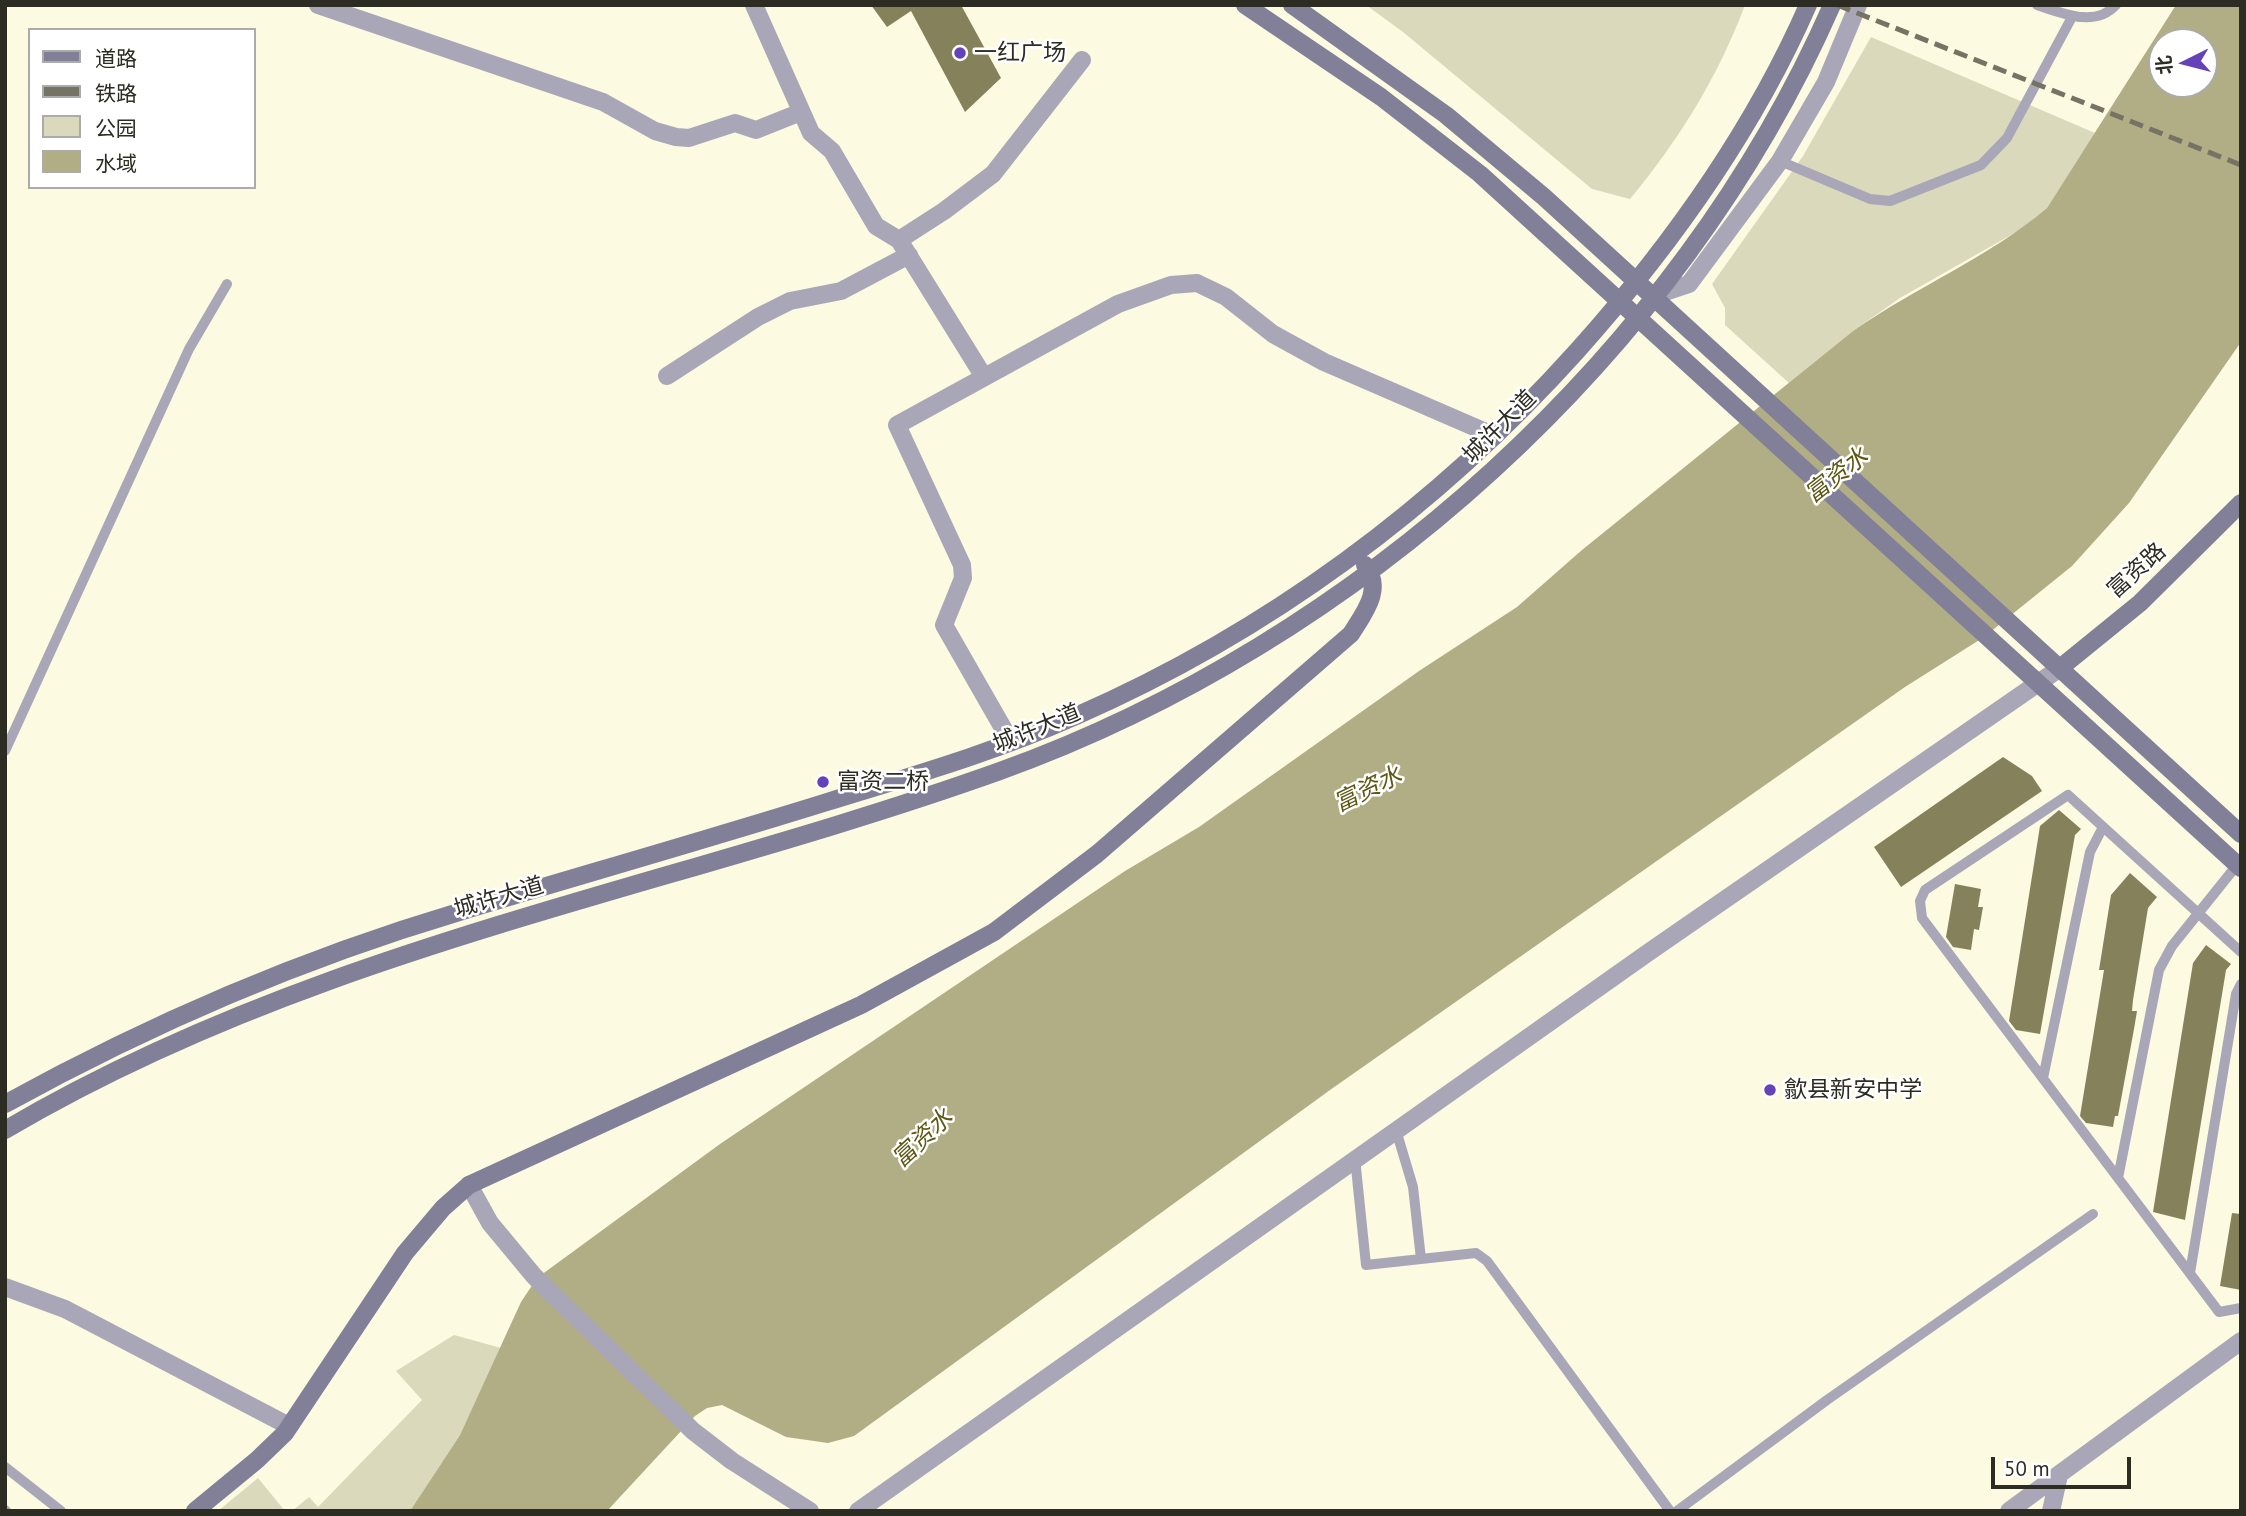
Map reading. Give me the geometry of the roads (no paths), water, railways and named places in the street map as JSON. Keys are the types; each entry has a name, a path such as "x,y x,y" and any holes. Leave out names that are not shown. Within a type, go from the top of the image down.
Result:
{"main road":[{"path":"1245,5 1330,60 1431,135 1527,216 2239,867"},
{"path":"1292,5 1446,115 1544,197 2241,834"},
{"name":"城许大道","path":"5,1104 132,1037 325,957 457,912 598,873 1011,742 1077,715 1179,666 1280,607 1356,554 1423,502 1495,436 1556,374 1636,282 1736,142 1782,61 1808,5"},
{"name":"城许大道","path":"5,1130 142,1057 321,982 463,933 604,894 960,784 1045,754 1190,685 1292,625 1370,571 1481,482 1572,390 1637,316 1755,154 1801,72 1832,5"},
{"name":"富资路","path":"2060,668 2150,594 2241,503"},
{"path":"195,1511 257,1460 289,1426 405,1254 443,1208 468,1185 861,1005 948,959 1012,920 1097,854 1351,634 1373,599 1370,571 1356,554"}],"street":[{"path":"318,5 603,102 655,131 676,137 690,138 736,123 756,130 801,112"},
{"path":"754,5 811,133 832,151 876,226 899,240 984,377"},
{"path":"1653,296 1689,284 1780,161 1826,82 1858,5"},
{"path":"899,240 944,211 993,174 1082,60"},
{"path":"667,376 758,317 790,301 841,291 909,256"},
{"path":"1011,742 944,625 963,578 962,565 897,425 1118,304 1171,285 1197,283 1226,297 1273,334 1324,362 1495,436"},
{"path":"858,1511 1396,1129 2060,668"},
{"path":"468,1185 490,1223 534,1276 693,1431 743,1469 810,1511"},
{"path":"5,1287 65,1309 289,1426"},
{"path":"2010,1511 2241,1341"},
{"path":"2051,1511 2059,1475"}],"lane":[{"path":"2037,5 2072,17 2109,13 2116,5"},
{"path":"1780,161 1870,199 1890,201 1982,165 2007,138 2072,17"},
{"path":"5,751 189,349 227,284"},
{"path":"2241,951 2068,795 1925,890 1920,901 1922,918 2219,1312 2241,1308"},
{"path":"2043,1078 2090,852 2103,827"},
{"path":"2118,1178 2159,970 2172,946 2239,867"},
{"path":"2190,1273 2236,994 2241,984"},
{"path":"1396,1129 1413,1187 1421,1259"},
{"path":"1355,1158 1366,1265 1476,1253 1487,1261 1670,1511"},
{"path":"1677,1511 1827,1400 2093,1214"},
{"path":"5,1467 61,1511"}],"water":[{"name":"富资水","path":"2176,5 2241,5 2241,342 2129,503 2072,566 1984,637 1905,687 1330,1090 854,1436 828,1443 786,1437 722,1405 707,1408 695,1416 607,1511 410,1511 460,1435 521,1302 537,1278 720,1144 1125,871 1199,827 1419,671 1517,607 1582,550 1853,331 2024,226 2047,208 2148,49 2148,98 2218,98 2218,28 2161,28"}],"railway":[{"path":"1837,5 2241,165"}],"place":[{"name":"一红广场","path":"960,53"},
{"name":"富资二桥","path":"823,782"},
{"name":"歙县新安中学","path":"1770,1090"}]}
